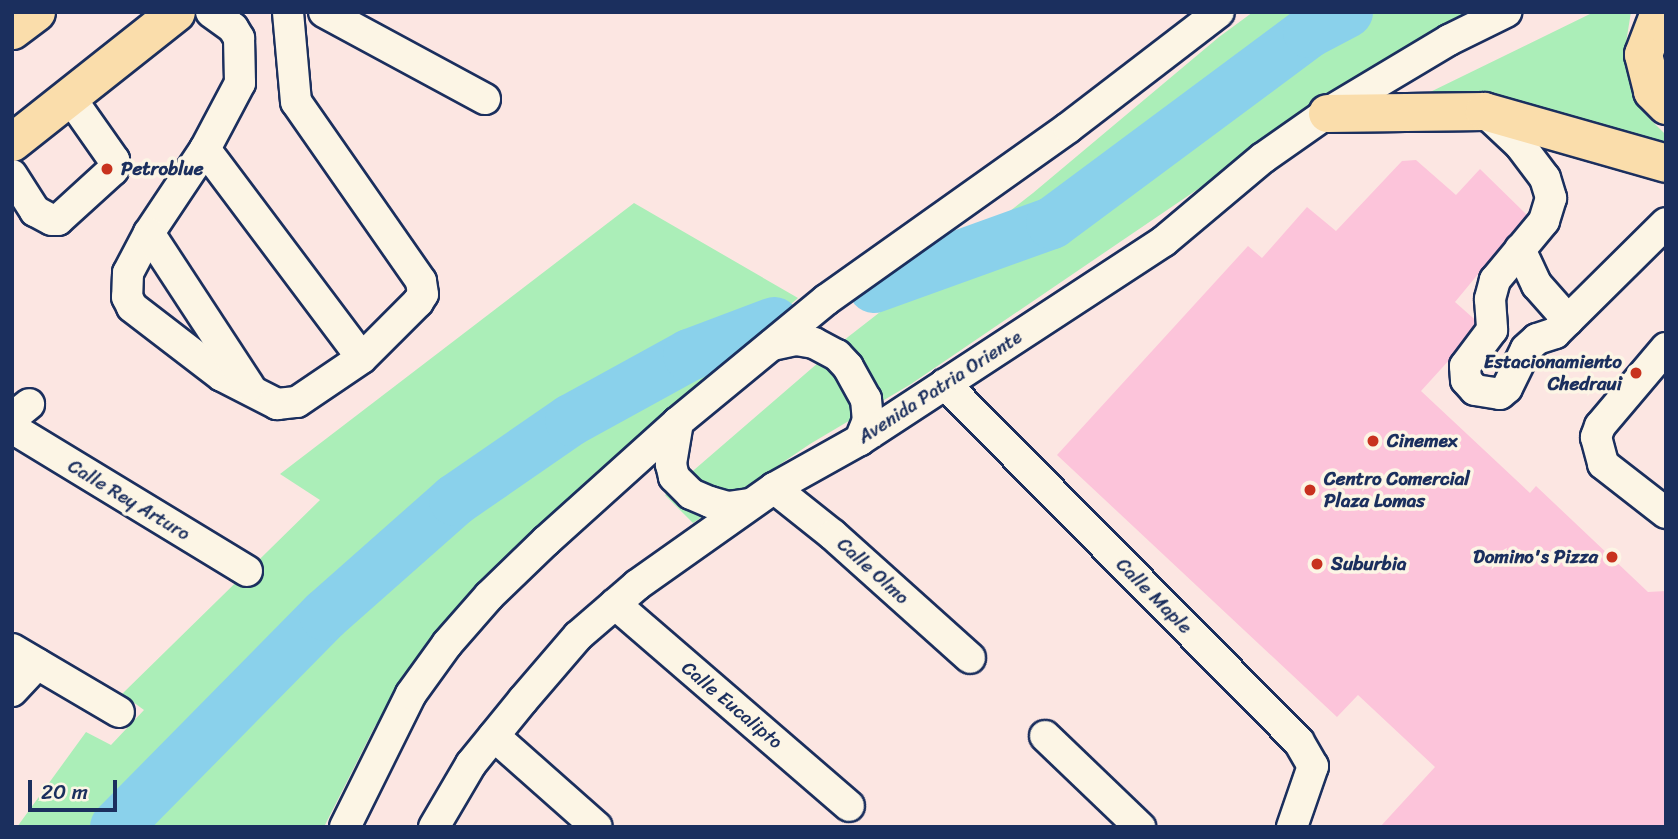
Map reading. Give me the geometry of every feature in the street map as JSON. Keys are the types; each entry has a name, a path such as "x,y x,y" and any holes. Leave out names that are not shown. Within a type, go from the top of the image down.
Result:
{"main road":[{"path":"12,142 176,12"},
{"path":"1659,12 1643,54 1652,91 1666,105"},
{"path":"1327,113 1484,111 1666,163"}],"street":[{"path":"211,12 233,28 239,38 240,83 205,149 149,233 128,273 127,297 132,307 222,376 276,404 297,402 362,358 418,302 423,293 421,281 296,102 288,12"},
{"path":"324,12 485,99"},
{"path":"345,827 411,694 447,644 508,578 678,422 826,300 1068,128 1219,12"},
{"name":"Avenida Patria Oriente","path":"434,827 471,764 578,636 615,604 762,496 860,440 1164,241 1263,158 1327,113 1449,40 1506,12"},
{"path":"12,175 35,211 52,220 58,220 113,170 114,160 69,96"},
{"path":"1484,111 1520,145 1548,186 1551,198 1544,221 1495,280 1490,299 1492,330 1465,366 1466,380 1480,393 1500,394 1507,388 1522,353 1537,339 1555,333 1666,223"},
{"path":"205,149 362,358"},
{"path":"149,233 255,395"},
{"path":"1520,249 1537,285 1568,320"},
{"path":"1492,330 1537,339"},
{"path":"772,345 796,340 814,343 836,355 848,367 866,399 869,419 860,440"},
{"path":"1666,348 1600,426 1596,437 1603,464 1666,513"},
{"name":"Calle Maple","path":"945,384 1298,742 1313,766 1292,827"},
{"name":"Calle Rey Arturo","path":"18,417 247,571"},
{"path":"678,422 672,442 671,464 674,477 691,494 728,507 762,496"},
{"name":"Calle Olmo","path":"762,496 833,535 970,658"},
{"name":"Calle Eucalipto","path":"615,604 849,806"},
{"path":"12,691 25,657 119,712"},
{"path":"494,736 597,827"},
{"path":"1045,736 1140,827"}],"green space":[{"path":"1253,12 1493,12 1276,136 911,384 810,444 693,523 665,495 848,337 1033,193 1219,37"},
{"path":"1594,12 1631,12 1625,49 1631,84 1644,113 1666,135 1666,149 1424,95"},
{"path":"634,203 798,298 594,474 413,670 375,726 324,827 17,827 86,732 111,745 144,710 122,694 320,500 280,474"}],"building":[{"name":"Centro Comercial Plaza Lomas","path":"1416,160 1456,195 1480,169 1527,215 1455,302 1481,325 1421,391 1530,493 1536,486 1648,592 1666,591 1666,827 1380,827 1435,767 1358,695 1337,717 1057,455 1248,246 1262,258 1307,207 1336,231 1402,161"}],"waterway":[{"path":"874,287 1052,223 1309,32 1347,12"},
{"path":"116,827 325,615 455,500 571,420 689,355 774,323"}],"place":[{"name":"Petroblue","path":"107,169"},
{"name":"Estacionamiento Chedraui","path":"1636,373"},
{"name":"Cinemex","path":"1373,441"},
{"name":"Centro Comercial Plaza Lomas","path":"1310,490"},
{"name":"Domino's Pizza","path":"1612,557"},
{"name":"Suburbia","path":"1317,564"}]}
